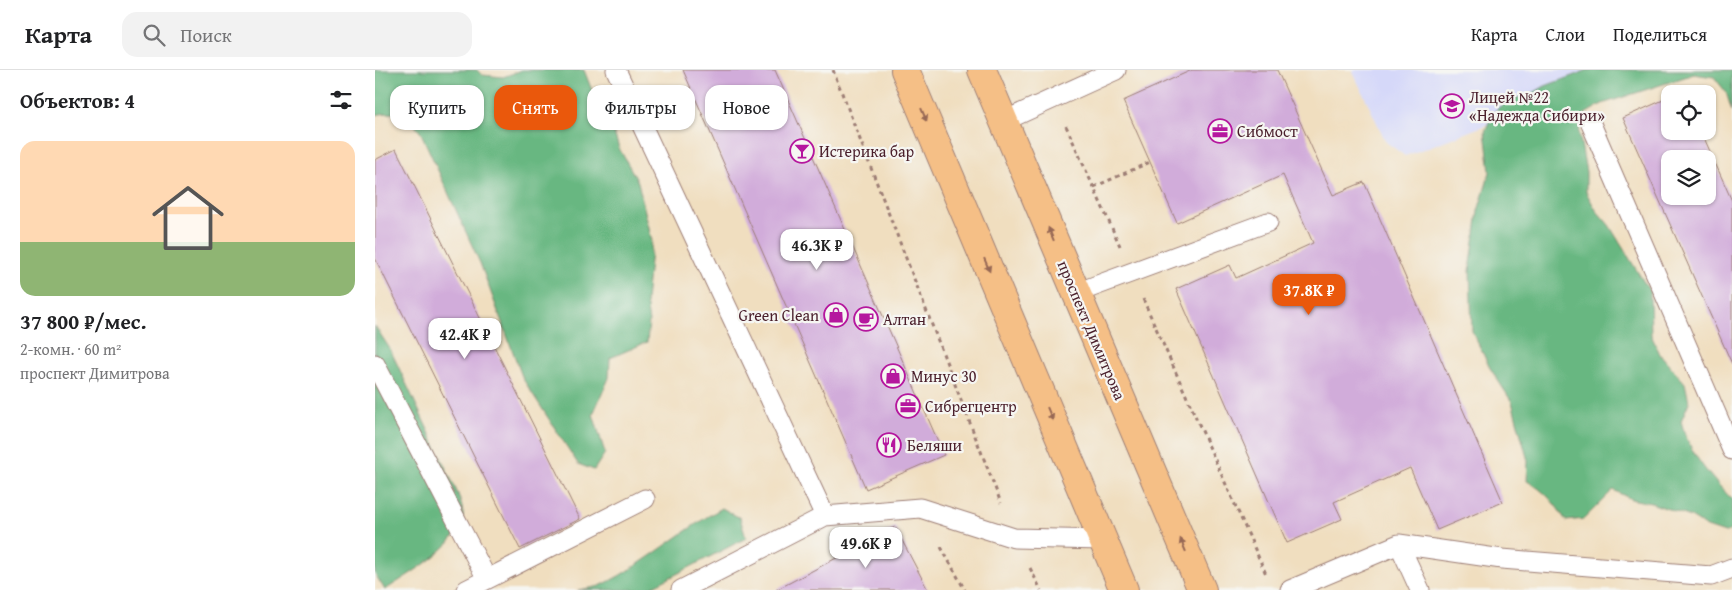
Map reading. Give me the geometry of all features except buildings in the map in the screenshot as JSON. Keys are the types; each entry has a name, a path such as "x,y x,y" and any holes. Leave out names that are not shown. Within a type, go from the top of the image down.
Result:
{"main road":[{"path":"905,70 1124,590"},
{"name":"проспект Димитрова","path":"982,70 1202,590"}],"lane":[{"path":"616,70 825,516"},
{"path":"1004,121 1116,70"},
{"path":"1591,124 1732,450"},
{"path":"1076,293 1268,222"},
{"path":"375,364 487,579"},
{"path":"466,590 645,499"},
{"path":"681,590 825,516 920,508 1014,538 1103,540"},
{"path":"1399,544 1420,590"},
{"path":"1289,590 1399,544 1502,559 1711,576 1732,568"}],"path":[{"path":"833,70 1014,538 1041,590"},
{"path":"1054,98 1269,581"},
{"path":"1094,187 1150,162"},
{"path":"920,508 965,590"}],"shaded area":[{"name":"Лицей №22 «Надежда Сибири»","path":"1352,70 1629,70 1405,156 1386,142"}],"green space":[{"path":"375,70 477,70 482,75 503,77 522,70 584,70 590,85 587,85 587,130 613,130 619,148 638,182 652,241 646,301 649,322 647,342 610,358 609,378 593,414 605,453 594,470 578,464 523,379 480,263 418,130 484,130 484,85 390,85 390,113 375,115"},
{"path":"1588,70 1732,70 1732,111 1726,92 1714,77 1694,74 1602,104 1585,114 1579,132 1586,172 1586,192 1596,210 1609,225 1650,292 1651,335 1660,354 1685,383 1689,402 1681,421 1689,443 1715,482 1732,499 1732,529 1725,533 1707,527 1691,517 1651,503 1631,499 1613,490 1584,519 1566,521 1549,498 1527,481 1528,461 1512,402 1490,368 1472,331 1470,271 1478,211 1490,172 1485,131 1493,113 1508,99 1528,96 1545,86"},
{"path":"375,326 390,349 458,494 463,515 459,528 442,550 419,568 385,590 375,574"},
{"path":"722,508 740,518 746,538 646,590 578,590 601,585 619,576"}],"place":[{"name":"Лицей №22 «Надежда Сибири»","path":"1452,106"},
{"name":"Сибмост","path":"1220,131"},
{"name":"Истерика бар","path":"802,151"},
{"name":"Green Clean","path":"836,315"},
{"name":"Алтан","path":"866,319"},
{"name":"Минус 30","path":"893,376"},
{"name":"Сибрегцентр","path":"908,406"},
{"name":"Беляши","path":"889,445"}]}
